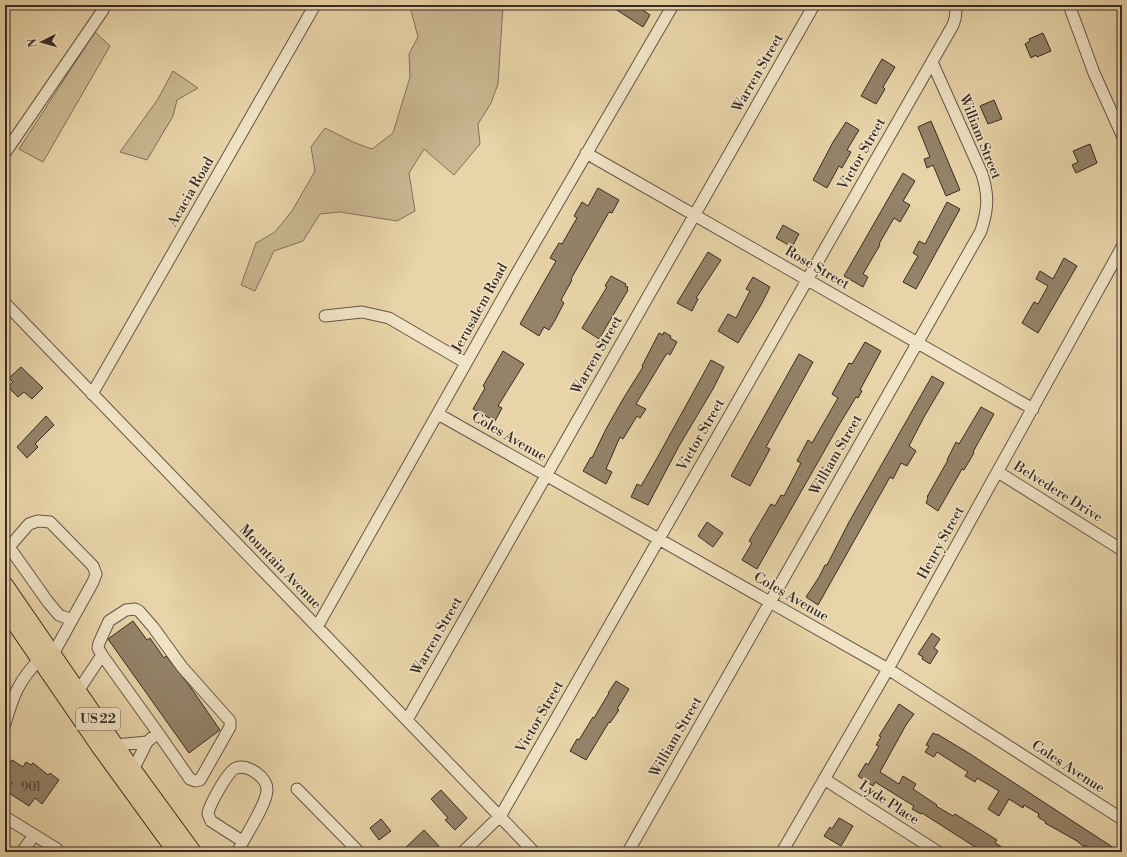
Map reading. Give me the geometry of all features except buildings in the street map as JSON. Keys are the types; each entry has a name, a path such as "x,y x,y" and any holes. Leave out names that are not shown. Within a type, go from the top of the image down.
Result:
{"highway":[{"name":"US 22","path":"5,584 99,746 176,852"},
{"name":"US 22","path":"5,609 46,657 78,691 133,770 194,852"}],"street":[{"name":"Acacia Road","path":"92,394 315,5"},
{"name":"Jerusalem Road","path":"317,627 586,153 673,5"},
{"name":"Warren Street","path":"407,720 814,5"},
{"name":"Victor Street","path":"463,852 500,816 953,25 957,11 955,5"},
{"path":"1069,5 1094,73 1122,135"},
{"path":"5,153 103,10"},
{"name":"William Street","path":"628,852 981,231 986,217 988,203 982,174 932,62"},
{"name":"Rose Street","path":"586,153 1033,409"},
{"name":"Henry Street","path":"782,852 888,669 1122,247"},
{"name":"Mountain Avenue","path":"5,303 534,852"},
{"path":"325,316 362,312 389,318 466,363"},
{"name":"Coles Avenue","path":"438,414 888,669 1122,819"},
{"name":"Belvedere Drive","path":"998,472 1122,550"},
{"path":"5,724 9,708 21,681 26,673 46,657 72,620 96,574 93,566 50,522 38,521 29,524 7,547 55,611 59,615 72,620"},
{"path":"135,609 139,611 154,627 182,667 220,708 231,723 230,728 202,778 195,781 190,779 102,655 98,648 98,643 109,621 126,610 135,609"},
{"path":"78,691 102,655"},
{"path":"133,770 147,742 158,733"},
{"path":"115,745 147,742"},
{"path":"236,768 245,768 255,772 263,779 267,789 265,800 238,850 211,821 208,814 210,807 230,772 236,768"},
{"name":"Lyde Place","path":"824,779 938,852"},
{"path":"297,789 359,852"},
{"path":"5,817 57,849 55,852"},
{"path":"22,852 34,834"}],"shaded area":[{"path":"464,5 503,6 498,84 491,103 478,124 480,144 454,175 424,149 409,173 415,211 397,221 340,212 320,214 303,241 274,251 255,291 241,285 256,243 275,232 292,211 315,171 311,147 325,128 353,142 372,149 393,133 410,77 409,54 418,37 410,7 442,9 463,8"},
{"path":"95,32 110,46 43,162 19,149"},
{"path":"173,71 198,88 177,100 173,116 147,160 120,152 158,99"}]}
